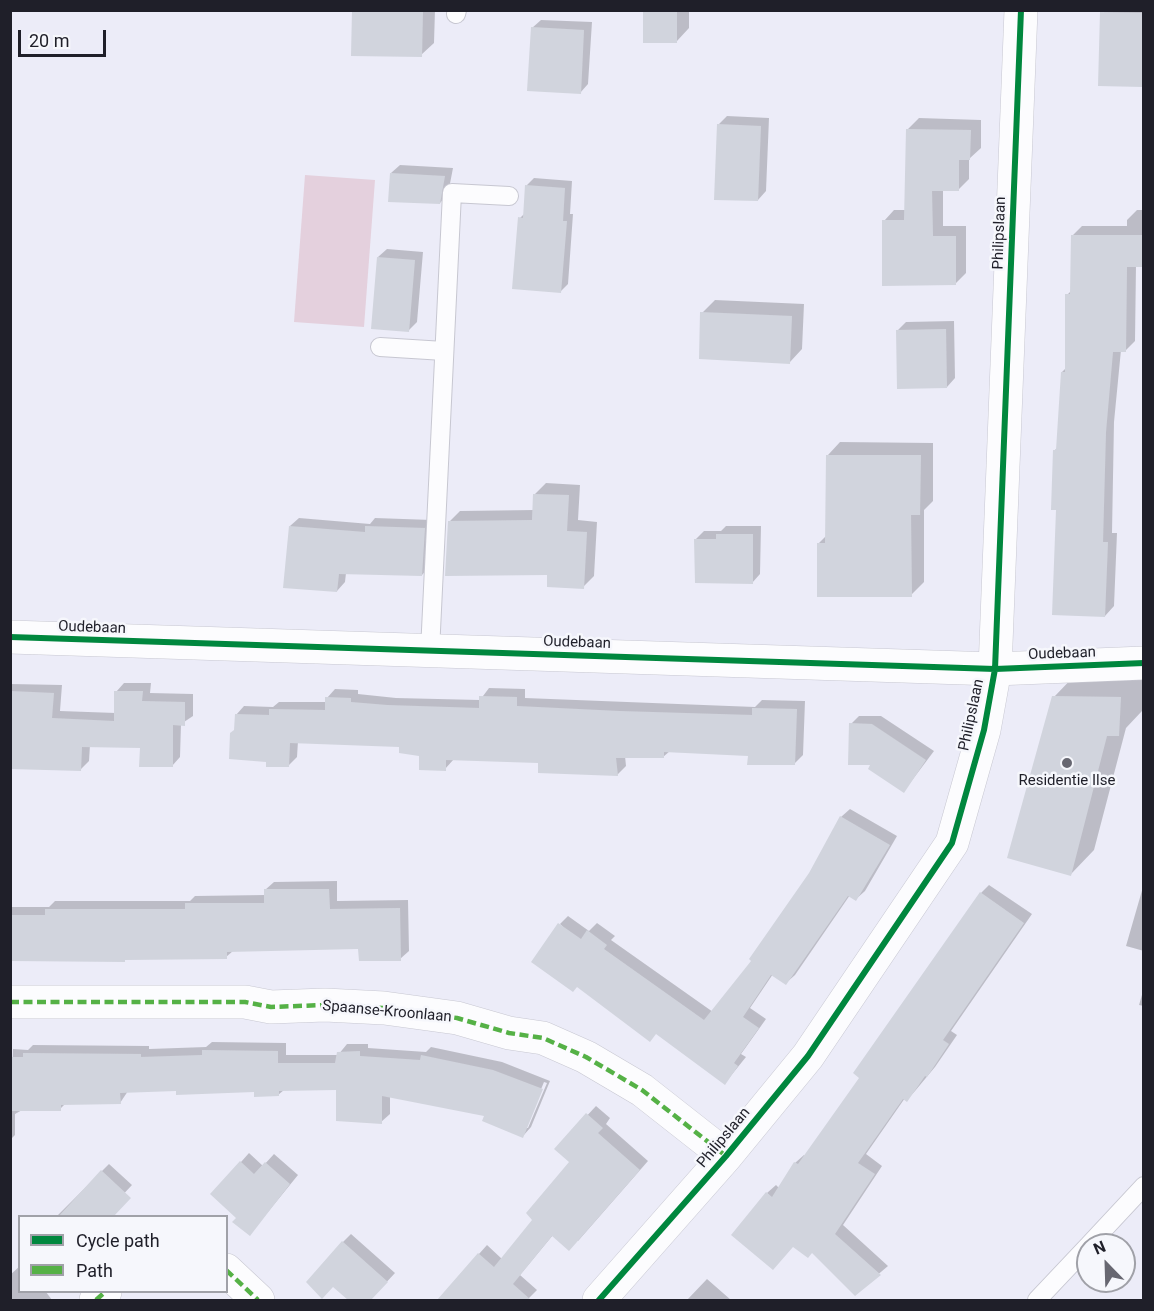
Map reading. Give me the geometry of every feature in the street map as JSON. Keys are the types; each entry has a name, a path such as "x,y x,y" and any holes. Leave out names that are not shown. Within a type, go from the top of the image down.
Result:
{"street":[{"name":"Philipslaan","path":"599,1300 726,1156 808,1056 952,843 984,730 995,669 1021,10"},
{"name":"Oudebaan","path":"10,637 995,669 1143,663"},
{"name":"Spaanse-Kroonlaan","path":"10,1002 245,1002 272,1007 325,1005 384,1008 457,1018 509,1033 543,1038 586,1057 642,1090 726,1156"},
{"path":"228,1272 258,1300"}],"lane":[{"path":"430,651 452,193 509,196"},
{"path":"380,347 444,351"},
{"path":"1099,1233 1143,1186"},
{"path":"1037,1300 1076,1258"}],"shaded area":[{"path":"305,175 375,180 364,327 294,322"}],"building":[{"path":"352,10 423,10 422,57 351,56"},
{"path":"643,10 677,10 677,43 643,43"},
{"path":"1100,12 1143,13 1143,87 1098,86"},
{"path":"531,27 584,30 581,94 527,91"},
{"path":"717,124 761,126 758,201 714,200"},
{"path":"906,129 971,130 970,160 959,160 959,191 932,191 933,236 956,236 956,285 882,286 882,220 904,220"},
{"path":"390,173 445,176 440,204 388,202"},
{"path":"525,185 565,188 563,221 567,221 561,293 512,289 518,217 523,218"},
{"path":"1071,235 1143,235 1143,267 1127,267 1126,352 1113,352 1106,432 1103,542 1108,542 1105,617 1052,615 1056,510 1051,510 1053,450 1056,450 1061,372 1065,372 1065,294 1070,294"},
{"path":"377,257 415,260 409,332 371,329"},
{"path":"700,312 792,316 790,364 699,359"},
{"path":"946,329 947,388 897,389 896,330"},
{"path":"826,455 921,455 920,515 911,515 912,597 817,597 817,543 825,543"},
{"path":"533,494 569,495 567,531 587,532 584,589 547,587 547,575 445,576 448,521 532,520"},
{"path":"289,526 365,532 365,526 425,528 422,576 339,574 337,592 283,588"},
{"path":"716,534 753,534 753,584 695,583 694,539 716,539"},
{"path":"10,691 54,693 52,718 114,721 114,691 143,691 142,701 185,702 185,726 173,725 173,767 139,767 140,748 82,747 81,771 10,769"},
{"path":"479,696 517,697 517,706 619,711 752,715 752,708 797,709 795,765 747,765 748,756 664,752 664,758 616,758 618,776 538,773 538,763 446,760 446,771 419,770 419,756 399,753 399,747 290,743 289,767 266,767 266,762 229,759 230,733 234,730 235,714 269,715 269,709 325,710 325,697 351,698 351,702 387,705 479,708"},
{"path":"1052,696 1121,697 1119,736 1107,736 1071,876 1007,858"},
{"path":"849,723 872,724 926,760 904,793 868,769 870,765 848,765"},
{"path":"840,816 890,845 856,901 848,896 786,985 771,975 743,1017 759,1028 734,1063 738,1066 725,1085 656,1034 650,1042 577,987 573,992 531,962 558,923 581,939 587,930 607,945 604,949 704,1020 751,961 749,959 809,873"},
{"path":"264,889 329,889 330,909 400,908 401,961 359,961 358,949 227,952 227,959 125,960 125,962 10,961 10,915 45,915 45,909 185,909 185,903 264,903"},
{"path":"980,892 1024,923 943,1040 949,1044 927,1077 925,1076 907,1102 903,1099 858,1163 875,1174 835,1234 881,1275 855,1296 812,1253 808,1258 793,1247 773,1270 731,1235 766,1192 772,1197 794,1162 798,1164 859,1078 853,1073"},
{"path":"202,1050 278,1051 278,1063 335,1063 337,1052 360,1051 360,1056 420,1060 421,1055 493,1070 543,1089 523,1138 482,1121 484,1116 382,1096 382,1124 336,1121 336,1090 279,1091 279,1096 254,1097 254,1092 176,1095 176,1091 120,1093 121,1104 61,1105 61,1111 10,1111 10,1057 23,1057 23,1053 141,1054 141,1057 202,1055"},
{"path":"586,1113 603,1128 598,1133 640,1170 569,1251 552,1236 513,1284 531,1300 437,1300 478,1253 494,1267 532,1220 526,1213 569,1162 554,1149"},
{"path":"240,1161 254,1174 265,1162 290,1184 250,1236 232,1222 236,1218 210,1194"},
{"path":"101,1170 131,1198 115,1215 60,1215"},
{"path":"342,1241 388,1282 371,1300 348,1300 333,1287 322,1299 306,1282"}],"marked path":[{"path":"10,1002 245,1002 271,1007 325,1005 384,1008 457,1018 509,1033 543,1038 586,1057 642,1090 726,1156"},
{"path":"228,1272 258,1300"},
{"path":"96,1300 104,1293"}],"cycle path":[{"path":"599,1300 726,1156 808,1056 952,843 984,730 995,669 1021,10"},
{"path":"10,637 995,669 1144,663"}],"place":[{"name":"Residentie Ilse","path":"1067,763"}]}
